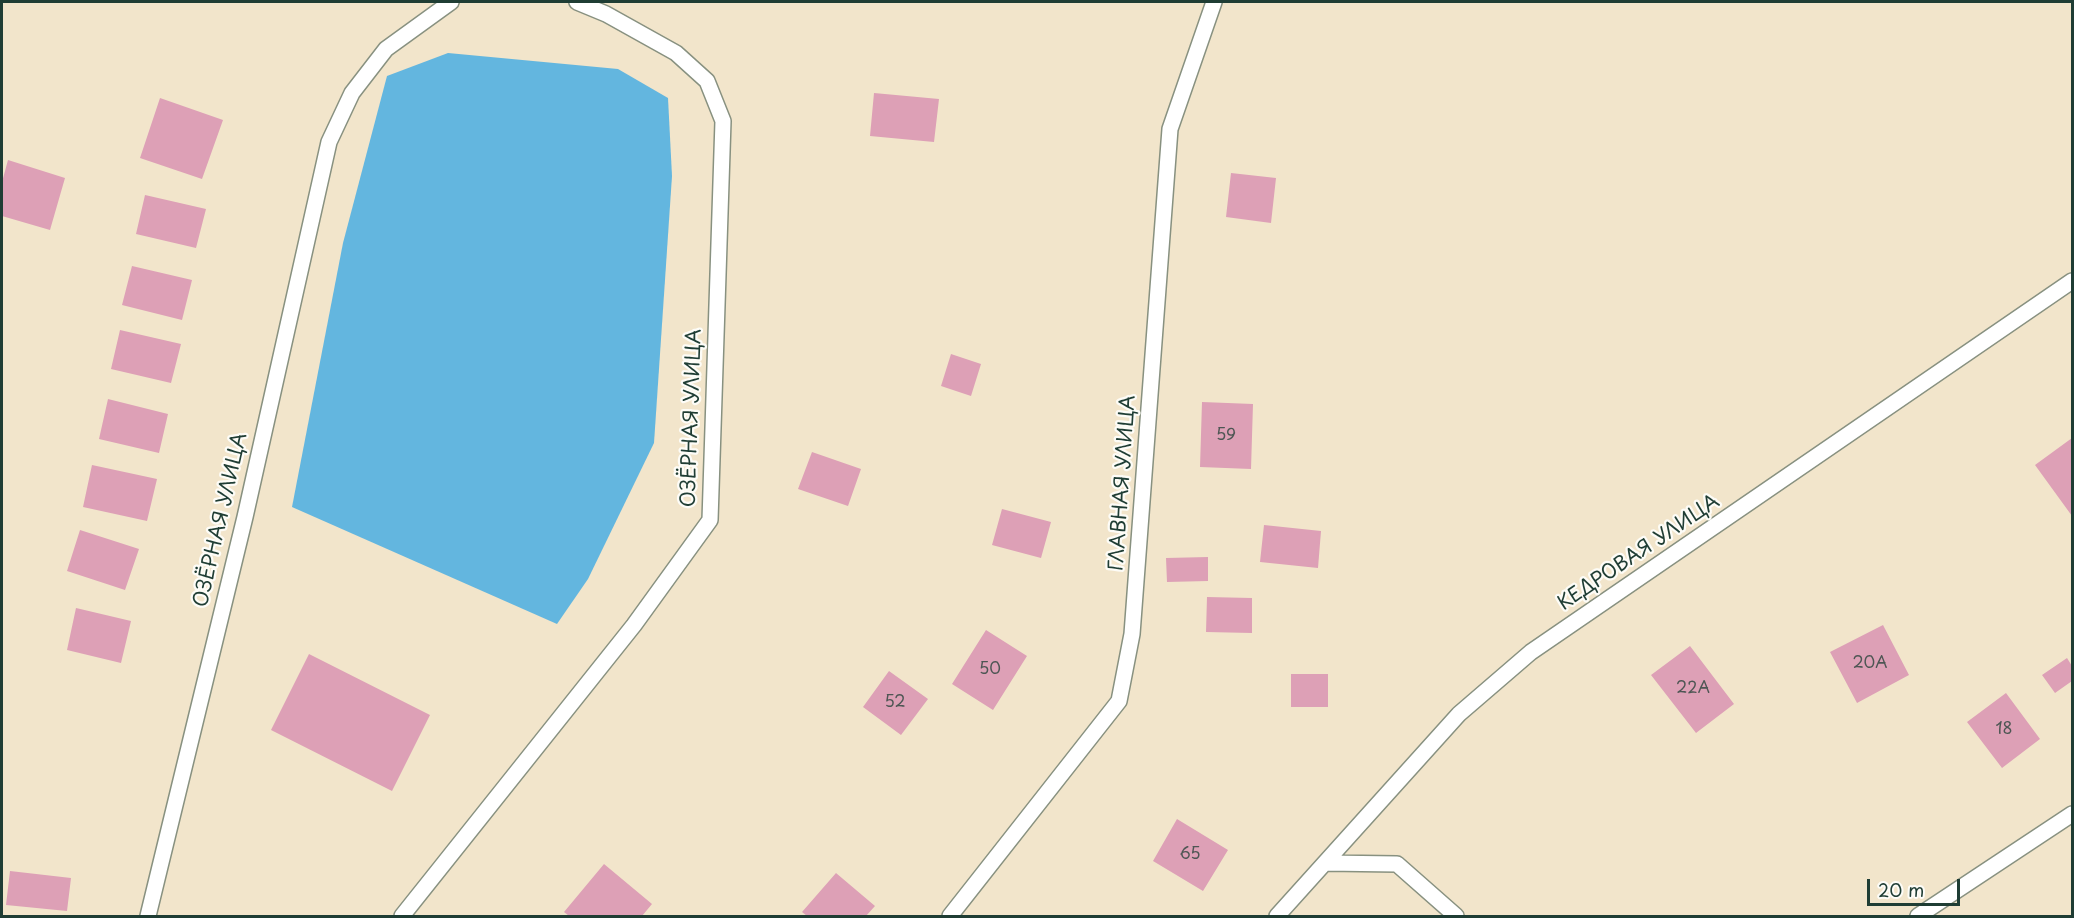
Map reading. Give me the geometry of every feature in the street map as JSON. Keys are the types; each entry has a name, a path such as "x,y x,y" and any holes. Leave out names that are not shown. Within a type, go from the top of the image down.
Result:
{"lane":[{"name":"ОЗЁРНАЯ УЛИЦА","path":"148,916 245,517 329,141 352,93 386,49 451,2"},
{"name":"ОЗЁРНАЯ УЛИЦА","path":"402,916 634,625 710,520 723,121 707,81 676,53 606,14 577,2"},
{"name":"ГЛАВНАЯ УЛИЦА","path":"951,916 1119,701 1132,634 1170,129 1214,2"},
{"name":"КЕДРОВАЯ УЛИЦА","path":"1277,916 1459,714 1531,652 2073,281"},
{"path":"1918,916 2073,814"},
{"path":"1326,862 1397,864 1456,916"}],"water":[{"path":"448,53 618,69 668,98 672,176 654,443 588,579 557,624 292,507 343,243 387,76"}],"building":[{"path":"874,93 939,99 934,142 870,136"},
{"path":"160,98 223,120 202,179 140,158"},
{"path":"8,160 65,178 50,230 2,216 2,182"},
{"path":"1231,173 1276,178 1271,223 1226,217"},
{"path":"145,195 206,209 196,248 136,234"},
{"path":"132,266 192,280 182,320 122,305"},
{"path":"120,330 181,344 171,383 111,369"},
{"path":"951,354 981,364 971,396 941,386"},
{"path":"108,399 168,414 159,453 99,439"},
{"path":"1202,402 1253,404 1251,469 1200,467"},
{"path":"2072,438 2072,516 2035,465"},
{"path":"812,452 861,469 848,506 798,489"},
{"path":"92,465 157,479 147,521 83,507"},
{"path":"1002,509 1051,522 1041,558 992,545"},
{"path":"1264,525 1321,531 1318,568 1260,562"},
{"path":"80,530 139,549 125,590 67,571"},
{"path":"1208,557 1208,581 1167,582 1166,558"},
{"path":"1207,597 1252,598 1252,633 1206,632"},
{"path":"76,608 131,621 121,663 67,650"},
{"path":"1883,625 1909,675 1857,703 1830,652"},
{"path":"986,630 1027,656 993,710 952,684"},
{"path":"1690,646 1734,704 1696,733 1651,675"},
{"path":"309,654 430,715 392,791 271,730"},
{"path":"2067,658 2072,666 2072,681 2055,693 2042,675"},
{"path":"889,671 928,699 901,735 863,707"},
{"path":"1291,674 1328,674 1328,707 1291,707"},
{"path":"2006,693 2040,739 2002,768 1967,722"},
{"path":"1177,819 1228,850 1203,891 1153,861"},
{"path":"604,864 652,904 642,916 569,916 564,912"},
{"path":"10,871 71,878 67,911 6,905"},
{"path":"836,873 875,906 866,916 807,916 802,912"}]}
